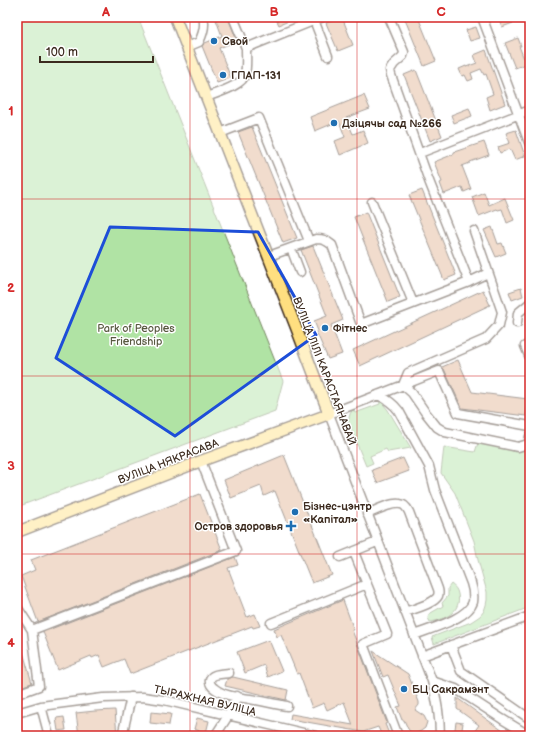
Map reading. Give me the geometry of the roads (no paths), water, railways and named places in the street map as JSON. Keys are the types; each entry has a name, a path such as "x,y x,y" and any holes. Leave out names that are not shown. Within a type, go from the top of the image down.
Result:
{"main road":[{"name":"ВУЛІЦА ЛІЛІ КАРАСТАЯНАВАЙ","path":"175,17 269,256 329,414"},
{"name":"ВУЛІЦА НЯКРАСАВА","path":"17,535 201,461 329,414"}],"street":[{"path":"187,47 199,42 204,32 204,22 202,17"},
{"path":"206,97 235,85 242,80 245,75 246,48 233,17"},
{"path":"299,17 302,25"},
{"path":"246,48 323,17"},
{"path":"388,17 404,52 403,56 390,70 430,181 469,282"},
{"path":"482,17 530,145"},
{"path":"314,20 328,56"},
{"path":"420,153 530,110"},
{"path":"220,134 260,118 309,241"},
{"path":"372,202 413,304"},
{"path":"403,385 408,373 486,339 499,325 502,312 474,231"},
{"path":"269,256 316,238 326,240 332,245 361,324 469,282 488,273"},
{"path":"291,248 300,272"},
{"path":"517,323 518,313 530,303"},
{"path":"525,346 530,358"},
{"path":"329,414 439,371 458,413 530,426"},
{"path":"403,385 412,393 437,427 445,432 518,447 528,444 530,436"},
{"path":"378,396 386,399 399,411 429,466 435,490 474,594 472,603 460,616 414,634"},
{"name":"ВУЛІЦА ЛІЛІ КАРАСТАЯНАВАЙ","path":"329,414 432,682 438,707 440,736"},
{"path":"32,630 236,551 201,461"},
{"path":"367,514 394,504 405,506 409,512 439,594 430,603 405,612"},
{"path":"340,557 378,542"},
{"path":"354,552 387,634 363,644 398,736"},
{"path":"271,623 367,584"},
{"path":"17,607 32,630 39,686 17,694"},
{"path":"422,656 530,616"},
{"path":"451,645 461,671 530,719"},
{"path":"229,673 218,674 212,677 210,684 213,688 224,693 287,706"},
{"path":"432,682 456,689 530,736"},
{"path":"215,736 228,716 237,696"},
{"path":"122,736 131,697"},
{"name":"ТЫРАЖНАЯ ВУЛІЦА","path":"17,713 41,706 103,698 143,697 164,700 314,736"},
{"path":"41,706 50,736"}],"place":[{"name":"Свой","path":"214,41"},
{"name":"ГПАП-131","path":"223,75"},
{"name":"Дзіцячы сад №266","path":"334,123"},
{"name":"Фітнес","path":"325,328"},
{"name":"Бізнес-цэнтр «Капітал»","path":"295,512"},
{"name":"Остров здоровья","path":"291,526"},
{"name":"БЦ Сакрамэнт","path":"404,689"}],"park label":[{"name":"Park of Peoples Friendship","path":"136,334"}]}
